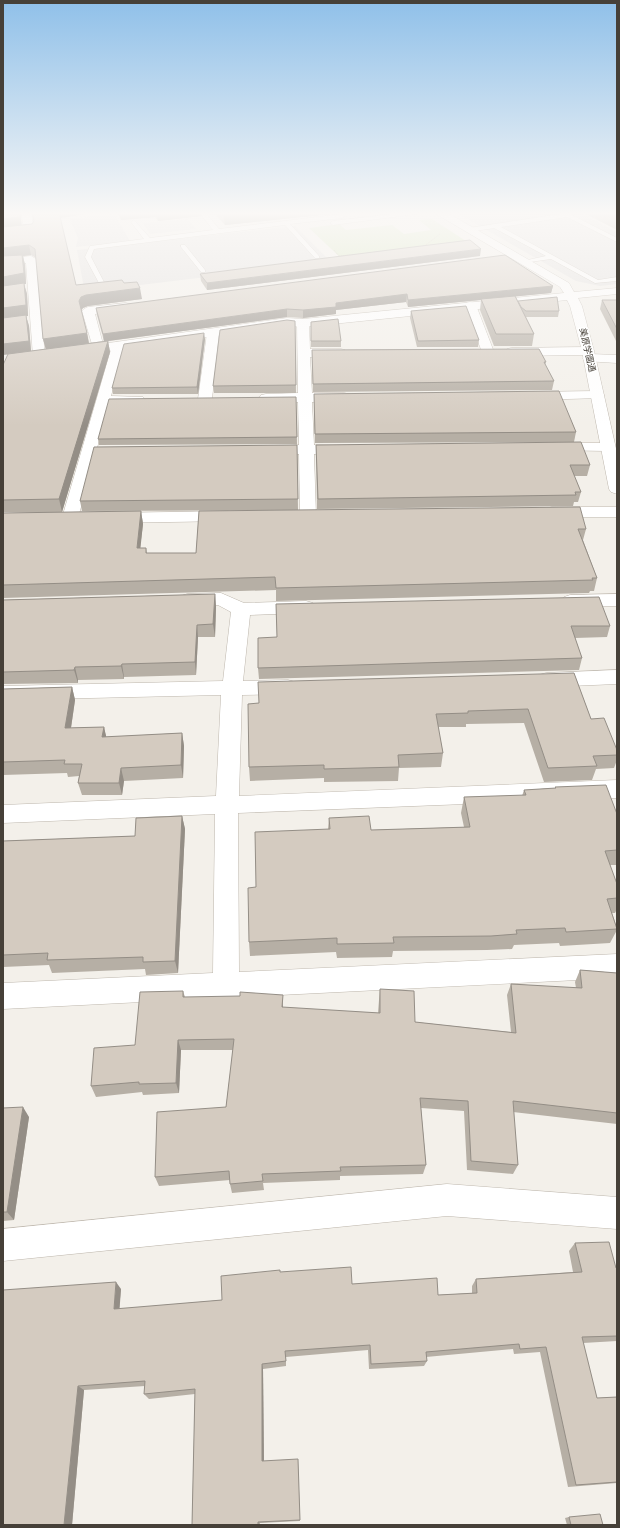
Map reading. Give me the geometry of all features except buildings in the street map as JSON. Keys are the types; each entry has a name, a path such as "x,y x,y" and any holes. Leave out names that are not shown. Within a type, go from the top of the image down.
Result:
{"street":[{"path":"34,283 39,356"},
{"name":"美原学園通","path":"562,283 565,285 576,306 611,455 617,489"},
{"path":"19,290 34,288"},
{"path":"69,352 287,322 303,323 617,290"},
{"path":"98,348 88,311 135,305"},
{"path":"470,305 488,352"},
{"path":"23,322 37,320"},
{"path":"303,323 305,449 308,515"},
{"path":"205,399 213,333"},
{"path":"118,346 104,400 88,452 76,518 244,516"},
{"path":"472,352 588,354 617,359"},
{"path":"303,353 357,353"},
{"path":"25,358 54,354"},
{"path":"518,396 597,395"},
{"path":"251,398 359,397"},
{"path":"190,399 220,399"},
{"path":"104,400 151,400"},
{"path":"536,448 611,455"},
{"path":"251,450 361,449"},
{"path":"88,452 134,452"},
{"path":"538,513 617,512"},
{"path":"167,601 221,599 241,609 319,607"},
{"path":"554,601 617,600"},
{"path":"226,985 227,804 232,688 241,609"},
{"path":"530,680 617,677"},
{"path":"3,693 308,687"},
{"path":"3,814 617,789"},
{"path":"3,996 617,966"},
{"path":"3,1245 446,1200 617,1213"}],"shaded area":[{"path":"83,283 154,283 99,290 84,288"},
{"path":"587,283 617,283 617,284 600,286"}]}
